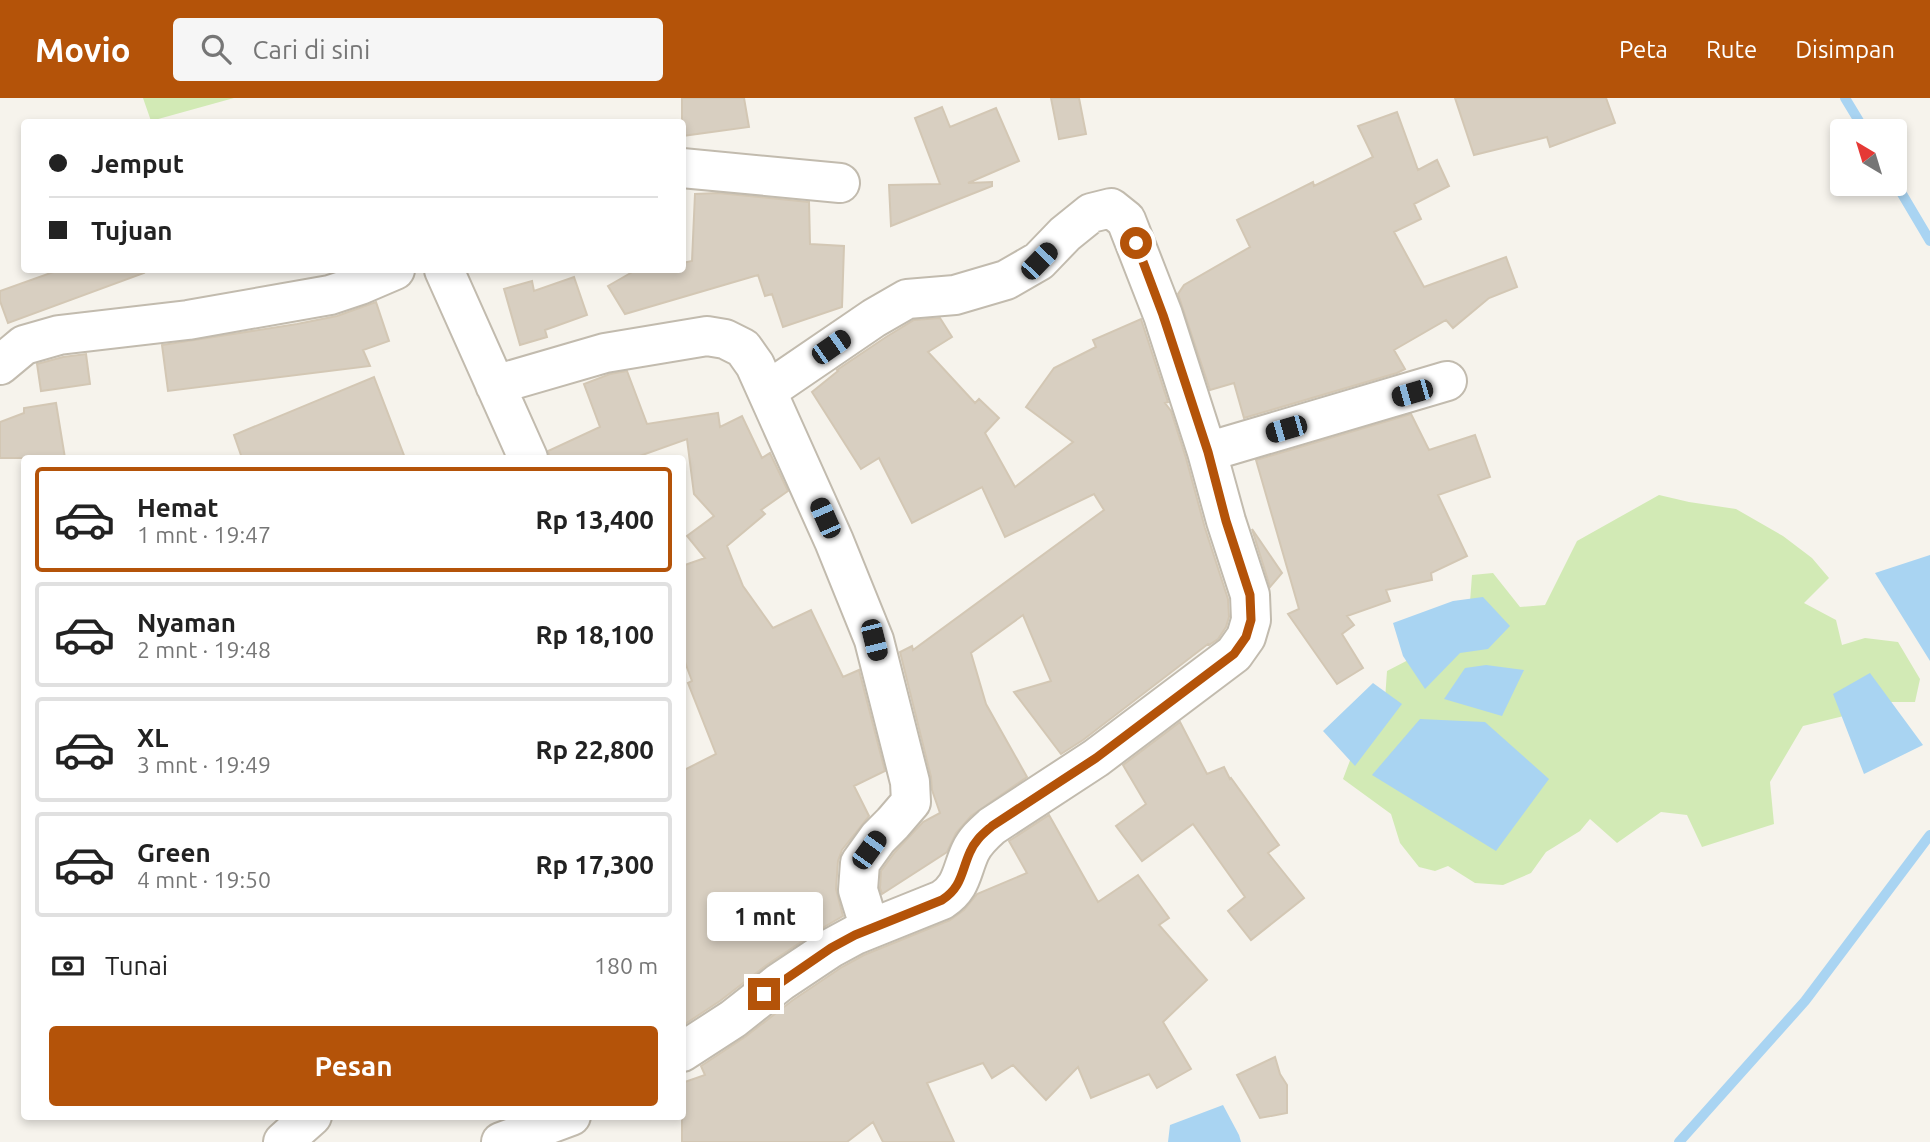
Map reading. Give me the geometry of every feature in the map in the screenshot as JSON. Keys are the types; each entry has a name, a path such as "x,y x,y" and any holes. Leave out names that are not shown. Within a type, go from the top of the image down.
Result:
{"street":[{"path":"686,168 840,184"},
{"path":"686,1049 831,948 952,894 978,838 1096,758 1234,654 1246,637 1251,620 1250,595 1226,521 1208,452 1163,315 1126,219 1111,208 1091,213 1065,234 1039,261 1006,281 955,295 907,299 874,318 767,391"},
{"path":"0,365 24,345 59,335 188,320 330,295 388,273"},
{"path":"445,273 527,455"},
{"path":"495,385 605,353 707,337 725,339 743,348 755,365 834,541 874,640 910,782 911,802 878,838 860,863 858,890 870,929"},
{"path":"1208,452 1447,381"},
{"path":"283,1142 308,1120"},
{"path":"501,1142 563,1120"},
{"path":"573,1120 582,1142"}],"green space":[{"path":"143,98 234,98 158,119 150,119"},
{"path":"1659,495 1736,509 1783,536 1812,558 1829,578 1804,603 1836,620 1842,645 1865,638 1898,642 1920,679 1915,702 1878,702 1856,713 1803,726 1770,782 1774,824 1702,847 1687,815 1661,812 1617,843 1590,819 1580,831 1546,852 1531,873 1503,885 1475,883 1448,866 1435,871 1419,867 1400,843 1391,814 1343,779 1357,742 1384,714 1387,671 1468,629 1472,575 1493,573 1520,607 1545,605 1577,541"}],"water":[{"path":"1930,555 1930,661 1875,573"},
{"path":"1483,597 1510,626 1488,649 1460,653 1425,689 1403,656 1393,623 1453,601"},
{"path":"1486,665 1524,670 1502,716 1444,699 1465,668"},
{"path":"1870,673 1923,745 1864,774 1833,694"},
{"path":"1373,683 1402,704 1355,766 1323,731"},
{"path":"1420,719 1485,722 1549,779 1496,851 1372,775"},
{"path":"1223,1105 1241,1142 1168,1142 1170,1125"}],"building":[{"path":"682,98 744,98 749,127 686,135 686,119 682,119"},
{"path":"1051,98 1079,98 1086,134 1059,139"},
{"path":"1455,98 1606,98 1615,123 1550,147 1547,137 1474,155"},
{"path":"942,107 950,127 996,108 1019,161 968,183 992,182 992,186 891,226 889,185 940,184 915,118"},
{"path":"1397,112 1418,170 1437,160 1449,186 1414,204 1421,219 1394,232 1424,287 1506,257 1517,287 1489,298 1453,328 1446,320 1394,350 1405,369 1397,373 1244,418 1234,383 1210,390 1178,294 1184,285 1250,247 1237,220 1313,182 1314,186 1373,157 1358,126"},
{"path":"718,193 809,202 810,244 844,246 842,307 783,327 772,294 765,296 758,275 625,314 608,286 631,273 686,273 686,262 692,261 695,194"},
{"path":"51,273 144,273 8,323 0,301 0,291"},
{"path":"574,277 587,315 545,330 547,337 520,345 504,289 532,281 534,291"},
{"path":"376,302 389,341 363,350 370,366 168,391 162,345 337,316"},
{"path":"940,318 952,337 928,352 975,403 979,399 999,418 985,433 1015,487 1073,442 1026,407 1054,368 1096,347 1093,340 1141,319 1228,599 1229,617 1218,639 1061,754 1014,692 1051,681 1023,615 971,653 986,704 1027,777 971,816 956,833 947,852 882,894 881,871 923,822 940,813 932,790 900,652 912,646 913,650 1104,510 1094,494 1005,537 982,487 912,523 879,458 861,469 812,392 837,370 914,320"},
{"path":"86,354 90,384 41,391 37,364"},
{"path":"627,371 647,424 718,413 720,427 742,416 762,458 770,453 788,491 761,510 765,514 727,546 743,586 773,628 811,610 843,677 859,670 885,771 854,786 869,816 842,850 838,861 836,889 843,916 768,964 686,1023 686,769 716,754 688,683 692,681 686,665 686,565 705,558 687,536 714,516 694,494 687,439 642,455 549,455 548,451 600,427 584,384"},
{"path":"374,377 404,455 241,455 234,435"},
{"path":"56,403 65,455 0,458 0,422 24,413 24,408"},
{"path":"1411,414 1429,450 1475,435 1490,477 1438,495 1467,556 1431,573 1432,580 1386,590 1390,601 1347,616 1354,625 1342,634 1363,668 1337,684 1288,614 1299,609 1256,460"},
{"path":"1252,529 1282,573 1270,587"},
{"path":"1180,722 1207,774 1224,767 1279,845 1268,853 1304,898 1251,940 1228,911 1245,897 1193,824 1142,861 1116,826 1146,804 1123,765"},
{"path":"1049,815 1098,902 1138,875 1169,918 1159,925 1207,980 1163,1022 1191,1069 1157,1088 1149,1074 1091,1098 1078,1067 1046,1100 1013,1065 992,1078 983,1063 927,1083 954,1142 883,1142 873,1122 847,1142 682,1142 682,1120 686,1120 686,1082 705,1075 701,1066 842,967 864,955 950,920 964,910 977,894 1027,873 1009,841"},
{"path":"1275,1057 1280,1074 1287,1085 1287,1113 1260,1118 1237,1075"}],"waterway":[{"path":"1845,98 1858,119"},
{"path":"1903,196 1930,241"},
{"path":"1679,1142 1805,1001 1930,835"}],"route":[{"path":"764,994 831,948 855,935 952,894 978,838 1096,758 1234,654 1246,637 1251,620 1250,595 1226,521 1208,452 1136,243"}]}
